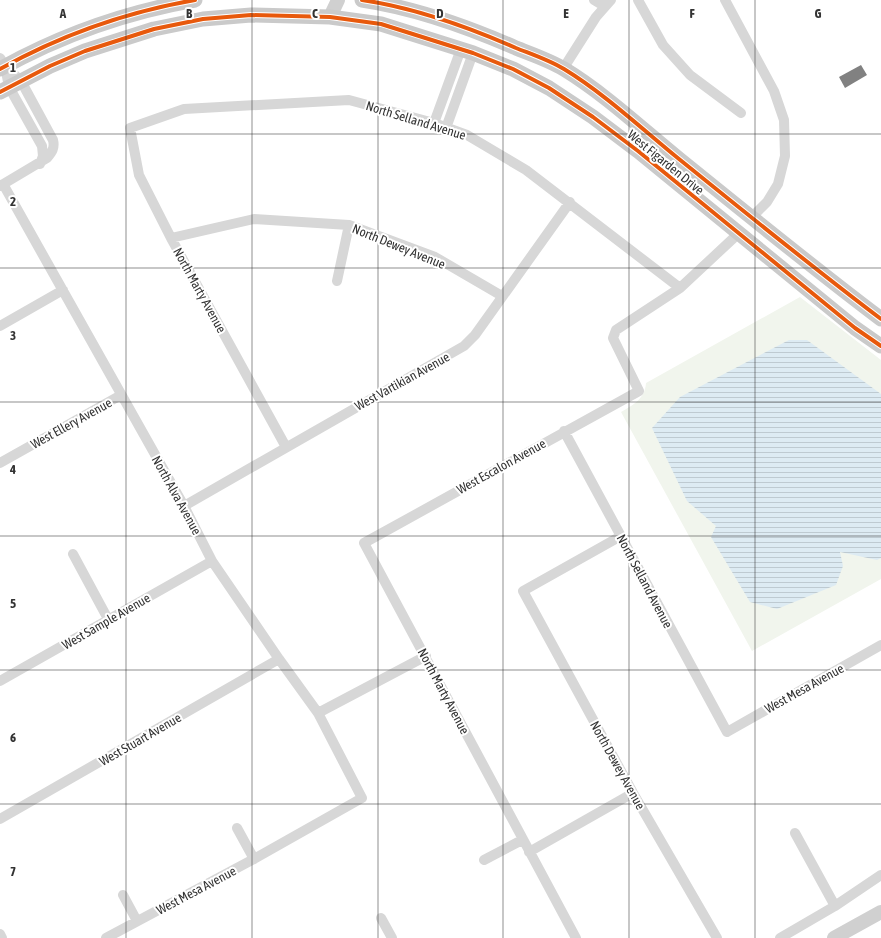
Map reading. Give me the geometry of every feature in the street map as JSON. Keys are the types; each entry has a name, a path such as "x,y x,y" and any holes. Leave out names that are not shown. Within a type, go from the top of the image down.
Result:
{"main road":[{"path":"2,64 80,31 133,13 195,0"},
{"name":"West Figarden Drive","path":"362,0 393,5 432,15 475,30 563,69 611,104 752,217 783,245 881,318"},
{"name":"West Figarden Drive","path":"10,87 85,51 121,38 161,27 202,19 251,15 330,17 381,24 467,51 513,69 549,88 593,117 638,151 855,328 881,346"},
{"path":"467,51 476,44 511,46"},
{"path":"711,211 721,208 735,216 752,217"},
{"path":"739,233 752,231 783,245"}],"street":[{"path":"330,17 338,0"},
{"path":"563,69 608,3 594,0"},
{"path":"638,0 663,45 690,75 741,113"},
{"path":"725,0 774,91 784,120 785,156 778,184 767,202 752,217"},
{"path":"434,123 467,51"},
{"path":"446,128 467,51"},
{"path":"2,64 10,87 42,146 43,156 40,164 2,185"},
{"name":"North Selland Avenue","path":"130,128 184,109 349,100 434,123 467,135 520,166 570,202 680,288"},
{"name":"North Marty Avenue","path":"130,128 139,175 171,238 286,447"},
{"name":"North Alva Avenue","path":"2,185 63,290 184,506 212,561 279,659 318,712 362,798"},
{"name":"West Vartikian Avenue","path":"184,506 464,346 475,335 570,202"},
{"name":"North Dewey Avenue","path":"171,238 254,219 349,225 435,257 502,296"},
{"path":"337,282 349,225"},
{"path":"680,288 739,233"},
{"name":"West Escalon Avenue","path":"364,543 638,391 613,338 616,330 680,288"},
{"path":"0,326 63,290"},
{"name":"West Ellery Avenue","path":"0,462 121,395"},
{"name":"North Selland Avenue","path":"564,431 727,732"},
{"name":"North Dewey Avenue","path":"621,536 523,591 633,793 717,938"},
{"name":"North Marty Avenue","path":"364,543 426,656 522,840 576,938"},
{"path":"73,554 108,619"},
{"name":"West Sample Avenue","path":"0,680 212,561"},
{"name":"West Mesa Avenue","path":"727,732 881,645"},
{"path":"318,712 426,656"},
{"name":"West Stuart Avenue","path":"0,819 279,659"},
{"path":"529,852 633,793"},
{"name":"West Mesa Avenue","path":"106,938 254,859 362,798"},
{"path":"237,828 254,859"},
{"path":"795,833 834,906"},
{"path":"484,860 522,840"},
{"path":"780,938 881,876"},
{"path":"123,895 137,921"},
{"path":"841,936 881,912"},
{"path":"381,918 392,938"},
{"path":"0,934 2,938"}],"shaded area":[{"path":"800,297 881,360 881,579 752,651 621,412 638,401 645,389 646,383"},
{"path":"789,340 807,340 881,394 881,558 877,560 840,552 843,566 836,585 777,609 750,602 711,537 716,526 687,501 652,428 680,397"}],"building":[{"path":"861,65 867,75 845,88 839,77"}],"cycle path":[{"path":"0,69 70,35 94,26 144,11 195,0"},
{"path":"362,0 402,8 460,25 546,60 564,69 594,89 754,220 881,319"},
{"path":"0,92 50,66 85,51 154,29 203,19 251,15 330,17 381,24 473,53 513,69 549,88 593,117 638,151 855,328 881,346"}]}
